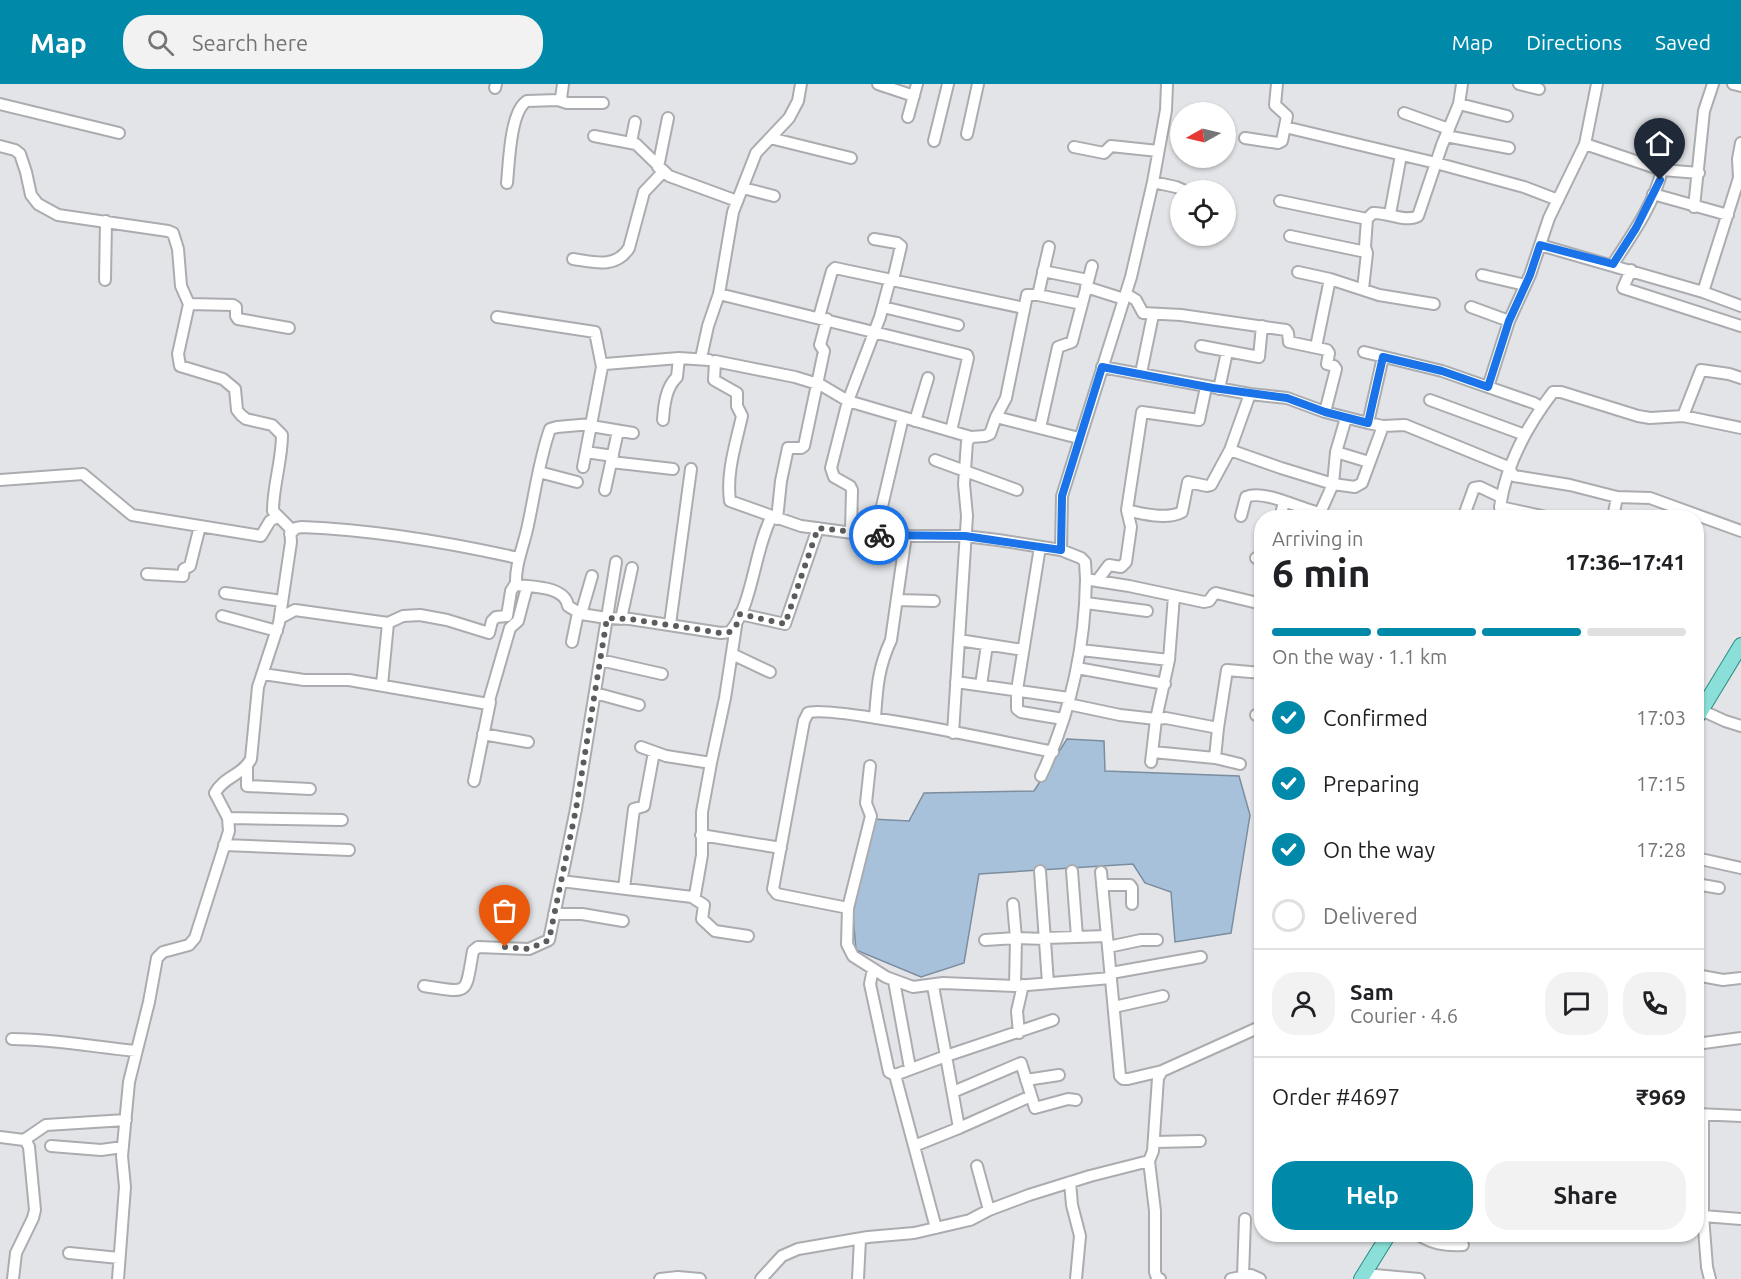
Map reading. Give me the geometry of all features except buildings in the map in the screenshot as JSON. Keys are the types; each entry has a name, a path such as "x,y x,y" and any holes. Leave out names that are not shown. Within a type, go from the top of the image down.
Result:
{"main road":[{"path":"1704,706 1741,645"},
{"path":"1362,1276 1384,1242"}],"street":[{"path":"558,100 562,94 563,84"},
{"path":"701,358 708,326 719,294 736,201 756,153 783,126 794,110 801,84"},
{"path":"878,84 914,96"},
{"path":"908,117 917,84"},
{"path":"934,141 948,84"},
{"path":"967,134 978,84"},
{"path":"1061,550 1062,496 1125,296 1153,182 1167,103 1167,84"},
{"path":"1245,138 1280,143 1286,114 1275,105 1277,84"},
{"path":"1363,289 1367,254 1365,247 1367,219 1373,213 1411,219 1418,216 1460,104 1462,84"},
{"path":"1519,84 1539,89"},
{"path":"1488,387 1509,321 1526,285 1549,218 1585,144 1597,84"},
{"path":"1694,207 1704,111 1713,84"},
{"path":"1733,84 1741,86"},
{"path":"507,183 515,117 522,104 526,101 558,100 567,103 603,103"},
{"path":"0,104 119,133"},
{"path":"1460,104 1507,116"},
{"path":"1404,112 1448,132 1509,148"},
{"path":"573,259 606,264 626,253 644,192 661,170 668,118"},
{"path":"631,142 635,122"},
{"path":"1285,127 1436,163 1524,187 1558,200"},
{"path":"594,136 631,142 640,146 669,176 736,201"},
{"path":"770,138 851,158"},
{"path":"1704,292 1740,179 1738,159 1741,143"},
{"path":"1585,144 1662,170 1699,173"},
{"path":"0,146 15,150 20,154 32,195 38,204 58,215 173,233 178,249 181,286 189,304 178,354 180,366 224,379 235,389 237,410 241,415 246,419 272,425 282,435 280,463 273,489 273,511 276,517 290,528 290,534 280,618 258,687 253,752 247,767 247,786 310,789"},
{"path":"1074,147 1104,153 1113,146 1158,151"},
{"path":"1390,214 1401,155"},
{"path":"1613,264 1636,228 1662,170"},
{"path":"1153,182 1170,186"},
{"path":"743,188 774,196"},
{"path":"1653,194 1728,215"},
{"path":"1281,201 1367,219"},
{"path":"105,280 106,221"},
{"path":"1290,236 1358,251 1365,247"},
{"path":"852,532 852,490 850,486 834,477 831,468 848,401 883,308 901,246 874,238"},
{"path":"1540,245 1613,264 1741,306"},
{"path":"1038,295 1049,247"},
{"path":"1040,428 1058,347 1071,344 1092,266"},
{"path":"692,897 695,895 702,855 702,812 725,698 736,626 748,592 760,545 774,518 788,448 804,446 824,351 820,345 832,271 835,268 1024,308"},
{"path":"1631,270 1623,288 1740,322"},
{"path":"1043,271 1136,300 1143,313 1181,315 1286,330 1288,342 1328,351 1328,364 1336,369 1325,412"},
{"path":"1298,272 1330,279 1379,295 1434,304"},
{"path":"1482,275 1526,285"},
{"path":"1316,347 1330,279"},
{"path":"719,294 823,318 968,356 951,431"},
{"path":"602,367 607,363 701,358 795,377 816,384 848,401 971,437 985,436 990,434 1006,398 1027,295 1082,304"},
{"path":"189,304 233,305 236,307 238,319 289,328"},
{"path":"1471,307 1509,321"},
{"path":"883,308 958,325"},
{"path":"1141,374 1153,315"},
{"path":"496,317 595,332 602,367 583,467"},
{"path":"1201,346 1259,357 1262,326"},
{"path":"1219,389 1227,352"},
{"path":"1364,352 1442,371 1541,407"},
{"path":"1368,423 1383,357"},
{"path":"663,420 668,390 672,381 677,377 680,358"},
{"path":"715,361 714,380 737,393 737,406 742,416 729,478 730,501 801,526 875,536 965,536 1061,550 1085,562 1092,580 1086,603 1081,650 1069,701 1053,752 1041,776"},
{"path":"1102,367 1206,387 1287,398 1325,412 1383,426 1405,425 1508,467 1514,476 1570,485 1617,497 1650,498 1683,510"},
{"path":"1683,416 1701,370 1741,378"},
{"path":"915,421 928,378"},
{"path":"1085,562 1121,567 1126,562 1131,527 1127,510 1142,412 1200,420 1206,387"},
{"path":"1499,507 1508,467 1541,407 1553,392 1561,392 1638,416 1650,418 1683,416 1741,428"},
{"path":"1127,510 1170,516 1182,512 1188,482 1211,485 1230,450 1250,394"},
{"path":"1430,400 1526,435"},
{"path":"875,536 903,417"},
{"path":"996,417 1079,438"},
{"path":"1321,510 1333,484 1336,452 1346,418"},
{"path":"280,618 295,610 388,623 403,616 420,615 447,620 489,633 492,621 496,617 507,616 511,591 516,583 518,558 528,529 550,429 591,425 633,433"},
{"path":"1230,450 1333,484 1359,486 1383,426"},
{"path":"605,490 618,431"},
{"path":"953,733 967,516 964,484 967,442 971,437"},
{"path":"586,452 612,459 672,469"},
{"path":"1336,452 1369,462"},
{"path":"935,460 1017,490"},
{"path":"670,624 691,469"},
{"path":"539,472 577,482"},
{"path":"0,480 83,474 132,515 261,536 270,521 276,517"},
{"path":"1466,510 1474,488 1480,487 1499,507"},
{"path":"1241,516 1247,496 1269,497 1310,510"},
{"path":"1615,510 1617,497"},
{"path":"1282,510 1284,502"},
{"path":"1704,518 1741,531"},
{"path":"147,574 182,577 184,569 190,566 200,526"},
{"path":"290,534 302,527 387,535 455,544 518,558"},
{"path":"740,614 785,624 818,528"},
{"path":"875,718 878,681 883,654 891,640 906,535"},
{"path":"1040,547 1016,705 1021,712 1063,719"},
{"path":"424,986 456,991 462,989 467,983 475,948 481,946 529,949 548,942 576,809 616,562"},
{"path":"1092,580 1109,566"},
{"path":"621,619 632,568"},
{"path":"572,642 592,576"},
{"path":"1092,580 1207,602 1216,593 1254,602"},
{"path":"516,583 516,585 560,593 567,598 568,606 579,614 670,624 721,633 730,632 736,626"},
{"path":"474,781 490,702 510,628 517,624 527,586"},
{"path":"225,593 282,601"},
{"path":"1174,596 1169,660 1156,719 1152,757 1215,758 1240,764"},
{"path":"897,600 934,602"},
{"path":"1086,603 1146,611"},
{"path":"222,616 277,631"},
{"path":"382,685 388,623"},
{"path":"959,640 1023,650"},
{"path":"981,685 987,645"},
{"path":"1081,650 1169,660"},
{"path":"732,654 770,672"},
{"path":"600,660 662,674"},
{"path":"1077,668 1165,684"},
{"path":"1215,758 1227,670 1254,672"},
{"path":"263,674 304,680 350,680 486,705 490,702"},
{"path":"956,682 1017,690 1120,715 1166,718 1218,728"},
{"path":"595,693 639,705"},
{"path":"848,908 777,894 774,891 804,721 808,713 819,710 875,718 1053,752"},
{"path":"1704,715 1741,726"},
{"path":"483,734 528,742"},
{"path":"640,747 679,759 711,763"},
{"path":"624,888 634,808 644,806 654,752"},
{"path":"870,766 866,803 871,816 848,908 847,944 858,962 894,981 914,987 943,983 1019,985 1048,983 1111,975 1201,957"},
{"path":"118,1279 124,1187 123,1147 129,1082 149,1002 157,958 163,952 189,945 195,938 229,831 228,818 215,793 221,783 247,767"},
{"path":"228,818 342,820"},
{"path":"702,835 781,848"},
{"path":"224,845 349,850"},
{"path":"1704,860 1741,868"},
{"path":"1072,871 1077,937"},
{"path":"1040,872 1048,983"},
{"path":"1101,872 1120,1076 1128,1079 1162,1071 1254,1030"},
{"path":"561,881 692,897 703,904 702,919 713,930 748,936"},
{"path":"1102,885 1130,885 1132,904"},
{"path":"1704,885 1719,888"},
{"path":"1013,904 1019,985 1017,1011 1019,1033"},
{"path":"554,914 566,916 579,914 623,921"},
{"path":"985,940 1107,936"},
{"path":"1108,947 1141,940 1156,940"},
{"path":"873,969 870,984 889,1072 895,1075 936,1228"},
{"path":"1704,976 1723,980 1741,978"},
{"path":"894,981 910,1068"},
{"path":"933,986 960,1128"},
{"path":"1114,1007 1163,996"},
{"path":"895,1075 1053,1020"},
{"path":"1704,1043 1741,1038"},
{"path":"12,1039 49,1040 89,1047 136,1051"},
{"path":"953,1092 1021,1063 1035,1108 1068,1099 1076,1100"},
{"path":"1160,1279 1157,1278 1155,1272 1155,1211 1149,1161 1154,1142 1158,1078 1162,1071"},
{"path":"1026,1080 1059,1075"},
{"path":"914,1146 1031,1096"},
{"path":"1704,1114 1741,1116"},
{"path":"0,1137 24,1140 46,1125 126,1120"},
{"path":"13,1279 16,1254 35,1210 29,1148 24,1140"},
{"path":"1154,1142 1200,1141"},
{"path":"51,1146 101,1150 123,1147"},
{"path":"760,1279 782,1256 798,1249 914,1233 970,1220 989,1210 1070,1182 1149,1161"},
{"path":"977,1166 989,1210"},
{"path":"1070,1182 1072,1205 1080,1236 1076,1279"},
{"path":"1704,1216 1741,1219"},
{"path":"1243,1276 1245,1219"},
{"path":"1704,1229 1710,1279"},
{"path":"858,1279 860,1239"},
{"path":"1430,1242 1463,1245"},
{"path":"69,1252 119,1258"},
{"path":"1231,1279 1255,1275 1260,1279"},
{"path":"1362,1276 1419,1279"},
{"path":"660,1279 678,1277 700,1279"}],"water":[{"path":"1067,739 1104,741 1105,771 1239,776 1250,815 1231,933 1175,942 1171,892 1145,883 1133,864 979,874 964,963 921,977 856,950 853,915 872,819 909,821 924,793 1034,791"}],"way so far":[{"path":"505,947 529,949 549,940 573,827 607,618 630,619 721,633 730,632 736,626 740,614 785,624 818,528 879,535"}],"route":[{"path":"879,535 965,536 1061,550 1062,496 1102,367 1259,396 1287,398 1325,412 1368,423 1383,357 1442,371 1488,387 1509,321 1530,275 1540,245 1613,264 1636,228 1660,180"}]}
